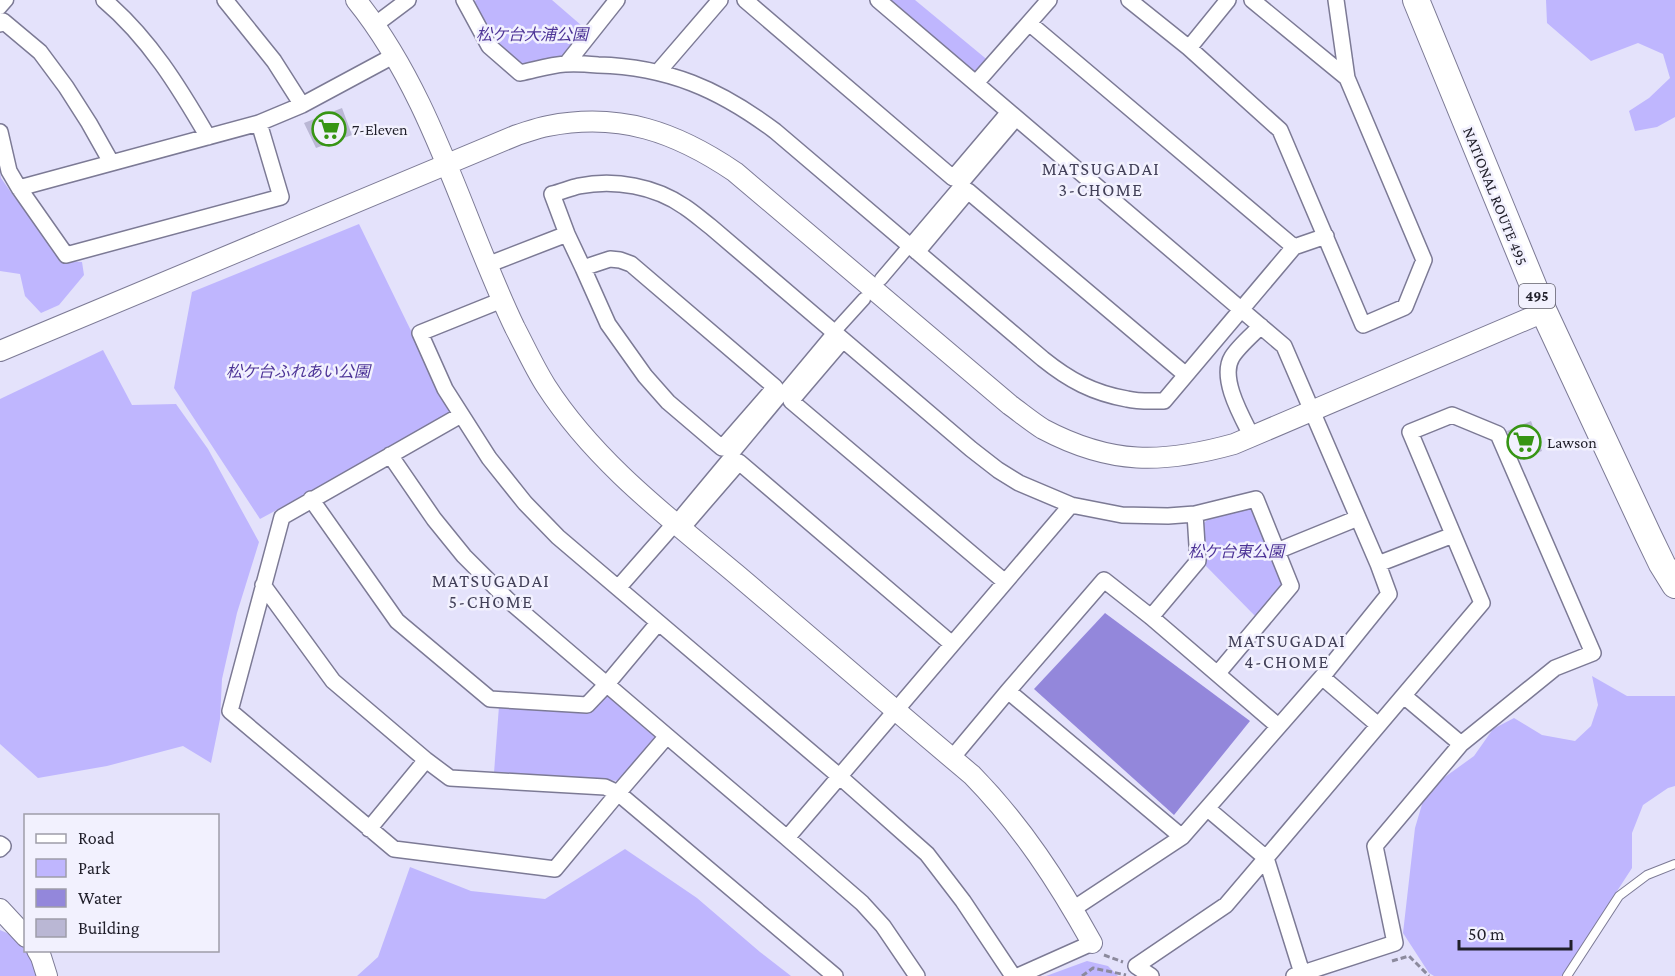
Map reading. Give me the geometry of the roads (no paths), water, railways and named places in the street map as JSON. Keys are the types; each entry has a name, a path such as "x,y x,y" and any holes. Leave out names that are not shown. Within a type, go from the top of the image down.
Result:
{"highway":[{"name":"NATIONAL ROUTE 495","path":"1416,0 1544,312 1648,536 1675,585"}],"street":[{"path":"0,8 7,0"},
{"path":"104,0 149,45 175,81 208,137"},
{"path":"225,0 274,61 302,105"},
{"path":"356,0 376,24 409,80 502,300 544,383 581,434 604,460 678,526 972,775 1008,813 1038,854 1092,943 1018,976"},
{"path":"376,24 408,0"},
{"path":"464,0 489,46 520,73 567,63 615,65 658,72 690,81 749,111 784,138 1042,360 1067,378 1100,393 1128,400 1164,401 1294,247 1326,236"},
{"path":"567,63 617,0"},
{"path":"658,72 720,0"},
{"path":"745,0 953,178 1013,115"},
{"path":"878,0 1284,346 1389,594 1322,677 1182,837 1073,909"},
{"path":"976,83 1049,0"},
{"path":"1129,0 1189,48 1280,130 1363,325 1405,307 1424,260 1347,78 1336,0"},
{"path":"1189,48 1228,0"},
{"path":"1252,0 1347,78"},
{"path":"0,24 3,21 40,52 66,87 111,162"},
{"path":"1029,23 1294,247"},
{"path":"19,188 259,123 302,105 395,55"},
{"path":"913,249 1013,115"},
{"path":"0,351 517,135 547,126 604,122 633,125 661,132 706,153 735,172 1010,405 1042,428 1095,451 1125,457 1154,459 1183,457 1234,444 1544,312"},
{"path":"0,132 9,171 66,255 281,197 259,123"},
{"path":"583,268 610,259 631,264 775,387 722,448 668,402 645,376 608,324 567,234 552,194 579,186 607,183 634,185 657,192 684,206 971,448 998,470 1019,483 1071,505 1122,515 1195,514 1256,499 1292,586 1218,673"},
{"path":"881,279 968,191 1186,375"},
{"path":"487,265 567,234"},
{"path":"864,299 791,401 1005,582"},
{"path":"502,300 420,333 445,389 489,458 525,503 558,537 839,776 927,854 963,901 1013,976"},
{"path":"1252,437 1236,404 1230,386 1228,369 1232,357 1260,326"},
{"path":"678,526 838,336"},
{"path":"461,415 282,517 230,711 394,849 555,869 667,736"},
{"path":"1132,971 1226,905 1266,858 1378,725 1404,696 1482,603 1410,432 1452,415 1498,434 1593,653 1555,668 1461,744 1375,846 1395,943 1298,975 1266,858 1208,808"},
{"path":"390,455 434,519 464,556 508,600 862,903 883,926 917,976"},
{"path":"618,588 739,462 952,644"},
{"path":"311,499 397,621 490,699 587,705 658,623"},
{"path":"787,838 1071,505"},
{"path":"1151,617 1198,561 1195,514"},
{"path":"1277,551 1358,518"},
{"path":"1378,564 1453,535"},
{"path":"952,758 1104,580 1218,673 1278,726"},
{"path":"263,585 333,681 450,778 605,787 618,793 835,976"},
{"path":"1322,677 1378,725"},
{"path":"1008,691 1182,837"},
{"path":"1404,696 1461,744"},
{"path":"369,829 426,760"},
{"path":"0,844 3,846 0,849"},
{"path":"4,918 24,935"},
{"path":"37,952 41,957 47,976"},
{"path":"1132,971 1150,976"}],"lane":[{"path":"1567,976 1619,896 1647,875 1675,864"}],"water":[{"path":"1105,613 1250,721 1174,815 1034,689"}],"place":[{"name":"7-Eleven","path":"329,129"},
{"name":"Lawson","path":"1524,442"}],"district":[{"name":"MATSUGADAI 3-CHOME","path":"1101,180"},
{"name":"MATSUGADAI 5-CHOME","path":"491,591"},
{"name":"MATSUGADAI 4-CHOME","path":"1287,651"}],"park label":[{"name":"松ケ台大浦公園","path":"532,34"},
{"name":"松ケ台ふれあい公園","path":"298,371"},
{"name":"松ケ台東公園","path":"1236,551"}]}
